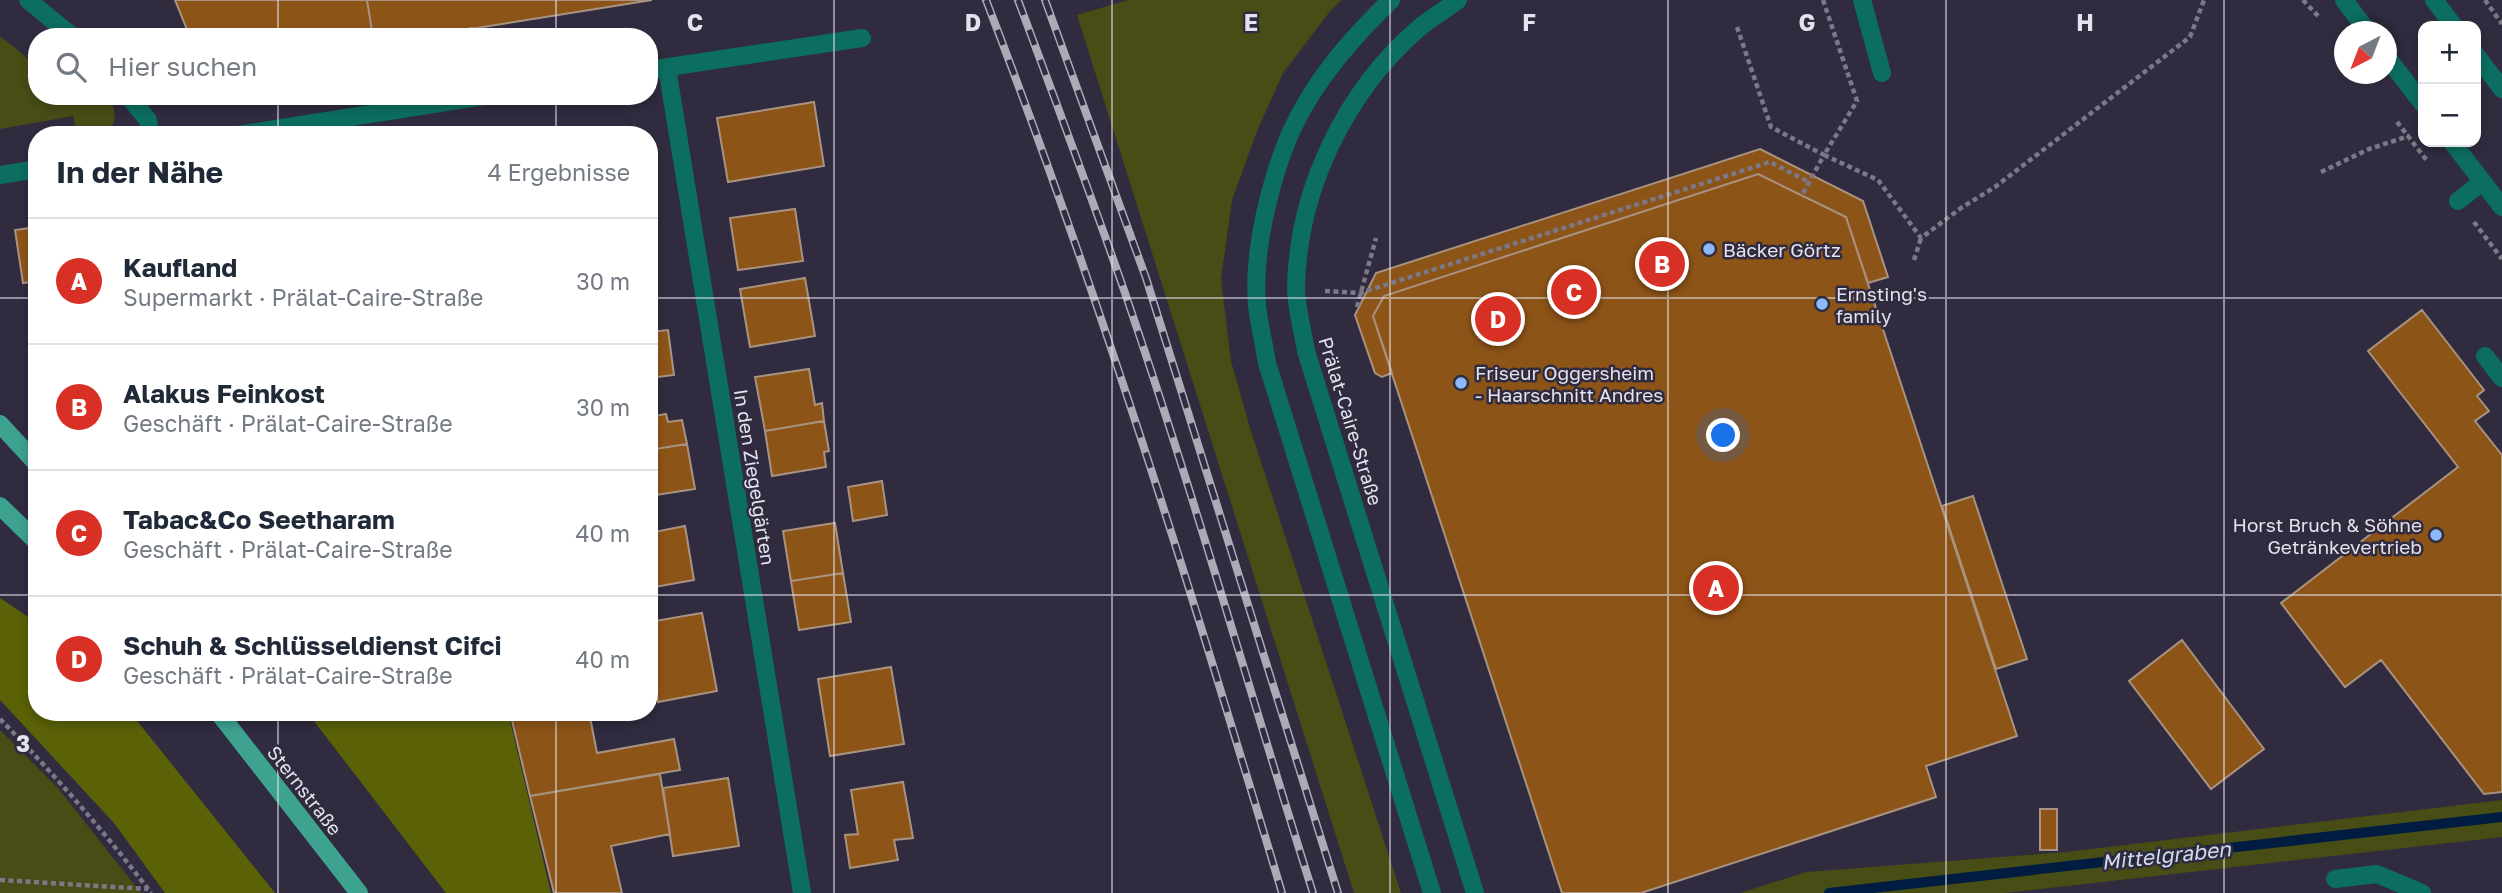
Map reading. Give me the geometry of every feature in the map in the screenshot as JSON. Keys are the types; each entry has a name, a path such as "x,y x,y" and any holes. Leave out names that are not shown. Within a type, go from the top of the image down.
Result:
{"main road":[{"path":"0,424 28,454"},
{"path":"0,506 28,533"},
{"name":"Sternstraße","path":"225,721 359,893"}],"street":[{"path":"28,0 62,28"},
{"path":"1391,0 1357,33 1329,67 1304,106 1285,150 1269,198 1260,243 1257,304 1267,363 1432,893"},
{"name":"Prälat-Caire-Straße","path":"1458,0 1419,28 1387,61 1358,96 1342,123 1319,171 1303,222 1296,289 1306,351 1475,893"},
{"path":"1862,0 1882,73"},
{"path":"2344,0 2360,21"},
{"path":"2434,0 2450,21"},
{"name":"In den Ziegelgärten","path":"802,893 658,69 862,38"},
{"path":"2481,62 2502,89"},
{"path":"2397,70 2418,98"},
{"path":"136,105 148,120 149,126"},
{"path":"295,126 427,105"},
{"path":"2456,147 2502,207"},
{"path":"0,175 28,170"},
{"path":"2458,201 2482,182"},
{"path":"2485,356 2502,378"},
{"path":"2335,879 2377,874 2422,893"}],"path":[{"path":"1802,195 1857,100 1824,0"},
{"path":"1914,260 1921,238 1995,187 2190,37 2204,0"},
{"path":"2485,0 2502,24"},
{"path":"1737,27 1771,127 1878,180 1921,238"},
{"path":"2321,172 2369,149 2409,136"},
{"path":"1296,289 1360,293 1770,162 1809,182"},
{"path":"1357,307 1376,238"},
{"path":"0,719 55,774 149,891"},
{"path":"0,880 149,891"}],"green space":[{"path":"1128,0 1342,0 1331,10 1283,73 1257,131 1232,200 1221,279 1231,361 1250,428 1401,893 1354,893 1077,15"},
{"path":"0,36 28,59 28,105 112,105 115,116 113,126 75,126 73,116 0,129"},
{"path":"0,598 28,617 28,721 137,721 275,893 165,893 114,823 0,700"},
{"path":"314,721 510,721 551,893 446,893"},
{"path":"0,730 58,788 141,893 0,893"},
{"path":"2502,800 2502,837 2005,893 1740,893 1806,872 2066,852"}],"building":[{"path":"175,0 367,0 372,28 186,28"},
{"path":"367,0 652,0 476,28 372,28"},
{"path":"814,102 824,166 728,182 717,118"},
{"path":"1760,149 1863,201 1888,277 1868,283 1846,217 1758,174 1384,296 1373,316 1392,373 1382,377 1375,373 1355,315 1376,273"},
{"path":"1758,174 1846,217 2017,736 1926,766 1936,797 1641,893 1562,893 1373,316 1384,296"},
{"path":"795,209 803,261 738,270 730,218"},
{"path":"28,228 28,282 23,283 15,230"},
{"path":"805,278 815,336 750,347 740,289"},
{"name":"Horst Bruch & Söhne Getränkevertrieb","path":"2422,310 2484,390 2477,396 2489,411 2475,421 2502,455 2502,792 2484,794 2381,660 2345,687 2281,603 2458,467 2368,351"},
{"path":"668,330 674,375 658,377 658,331"},
{"path":"809,369 815,405 822,403 824,421 765,431 755,377"},
{"path":"666,414 668,422 682,420 687,444 658,449 658,415"},
{"path":"824,421 829,451 824,452 826,467 772,476 765,431"},
{"path":"687,444 695,489 658,495 658,449"},
{"path":"882,481 887,515 853,521 848,487"},
{"path":"1973,496 2027,659 1996,669 1942,506"},
{"path":"835,523 843,573 791,581 783,531"},
{"path":"685,526 694,580 658,586 658,531"},
{"path":"843,573 851,622 799,630 791,581"},
{"path":"702,613 717,691 658,702 658,620"},
{"path":"2182,640 2264,749 2211,789 2129,681"},
{"path":"891,667 904,744 830,756 818,679"},
{"path":"512,721 591,721 597,753 674,739 680,770 530,796"},
{"path":"660,774 670,834 611,846 622,893 554,893 530,796"},
{"path":"728,778 739,846 673,856 663,788"},
{"path":"903,782 913,838 894,840 898,860 850,868 845,835 858,834 851,790"},
{"path":"2040,809 2057,809 2057,850 2040,850"}],"waterway":[{"name":"Mittelgraben","path":"1829,893 2502,817"}],"railway":[{"path":"986,0 1106,332 1214,668 1282,893"},
{"path":"1018,0 1150,367 1313,893"},
{"path":"1045,0 1146,278 1338,893"}],"place":[{"name":"Bäcker Görtz","path":"1709,249"},
{"name":"Alakus Feinkost","path":"1662,264"},
{"name":"Tabac&Co Seetharam","path":"1574,292"},
{"name":"Ernsting's family","path":"1822,304"},
{"name":"Schuh & Schlüsseldienst Cifci","path":"1498,319"},
{"name":"Friseur Oggersheim - Haarschnitt Andres","path":"1461,383"},
{"name":"Horst Bruch & Söhne Getränkevertrieb","path":"2436,535"},
{"name":"Kaufland","path":"1716,588"}]}
